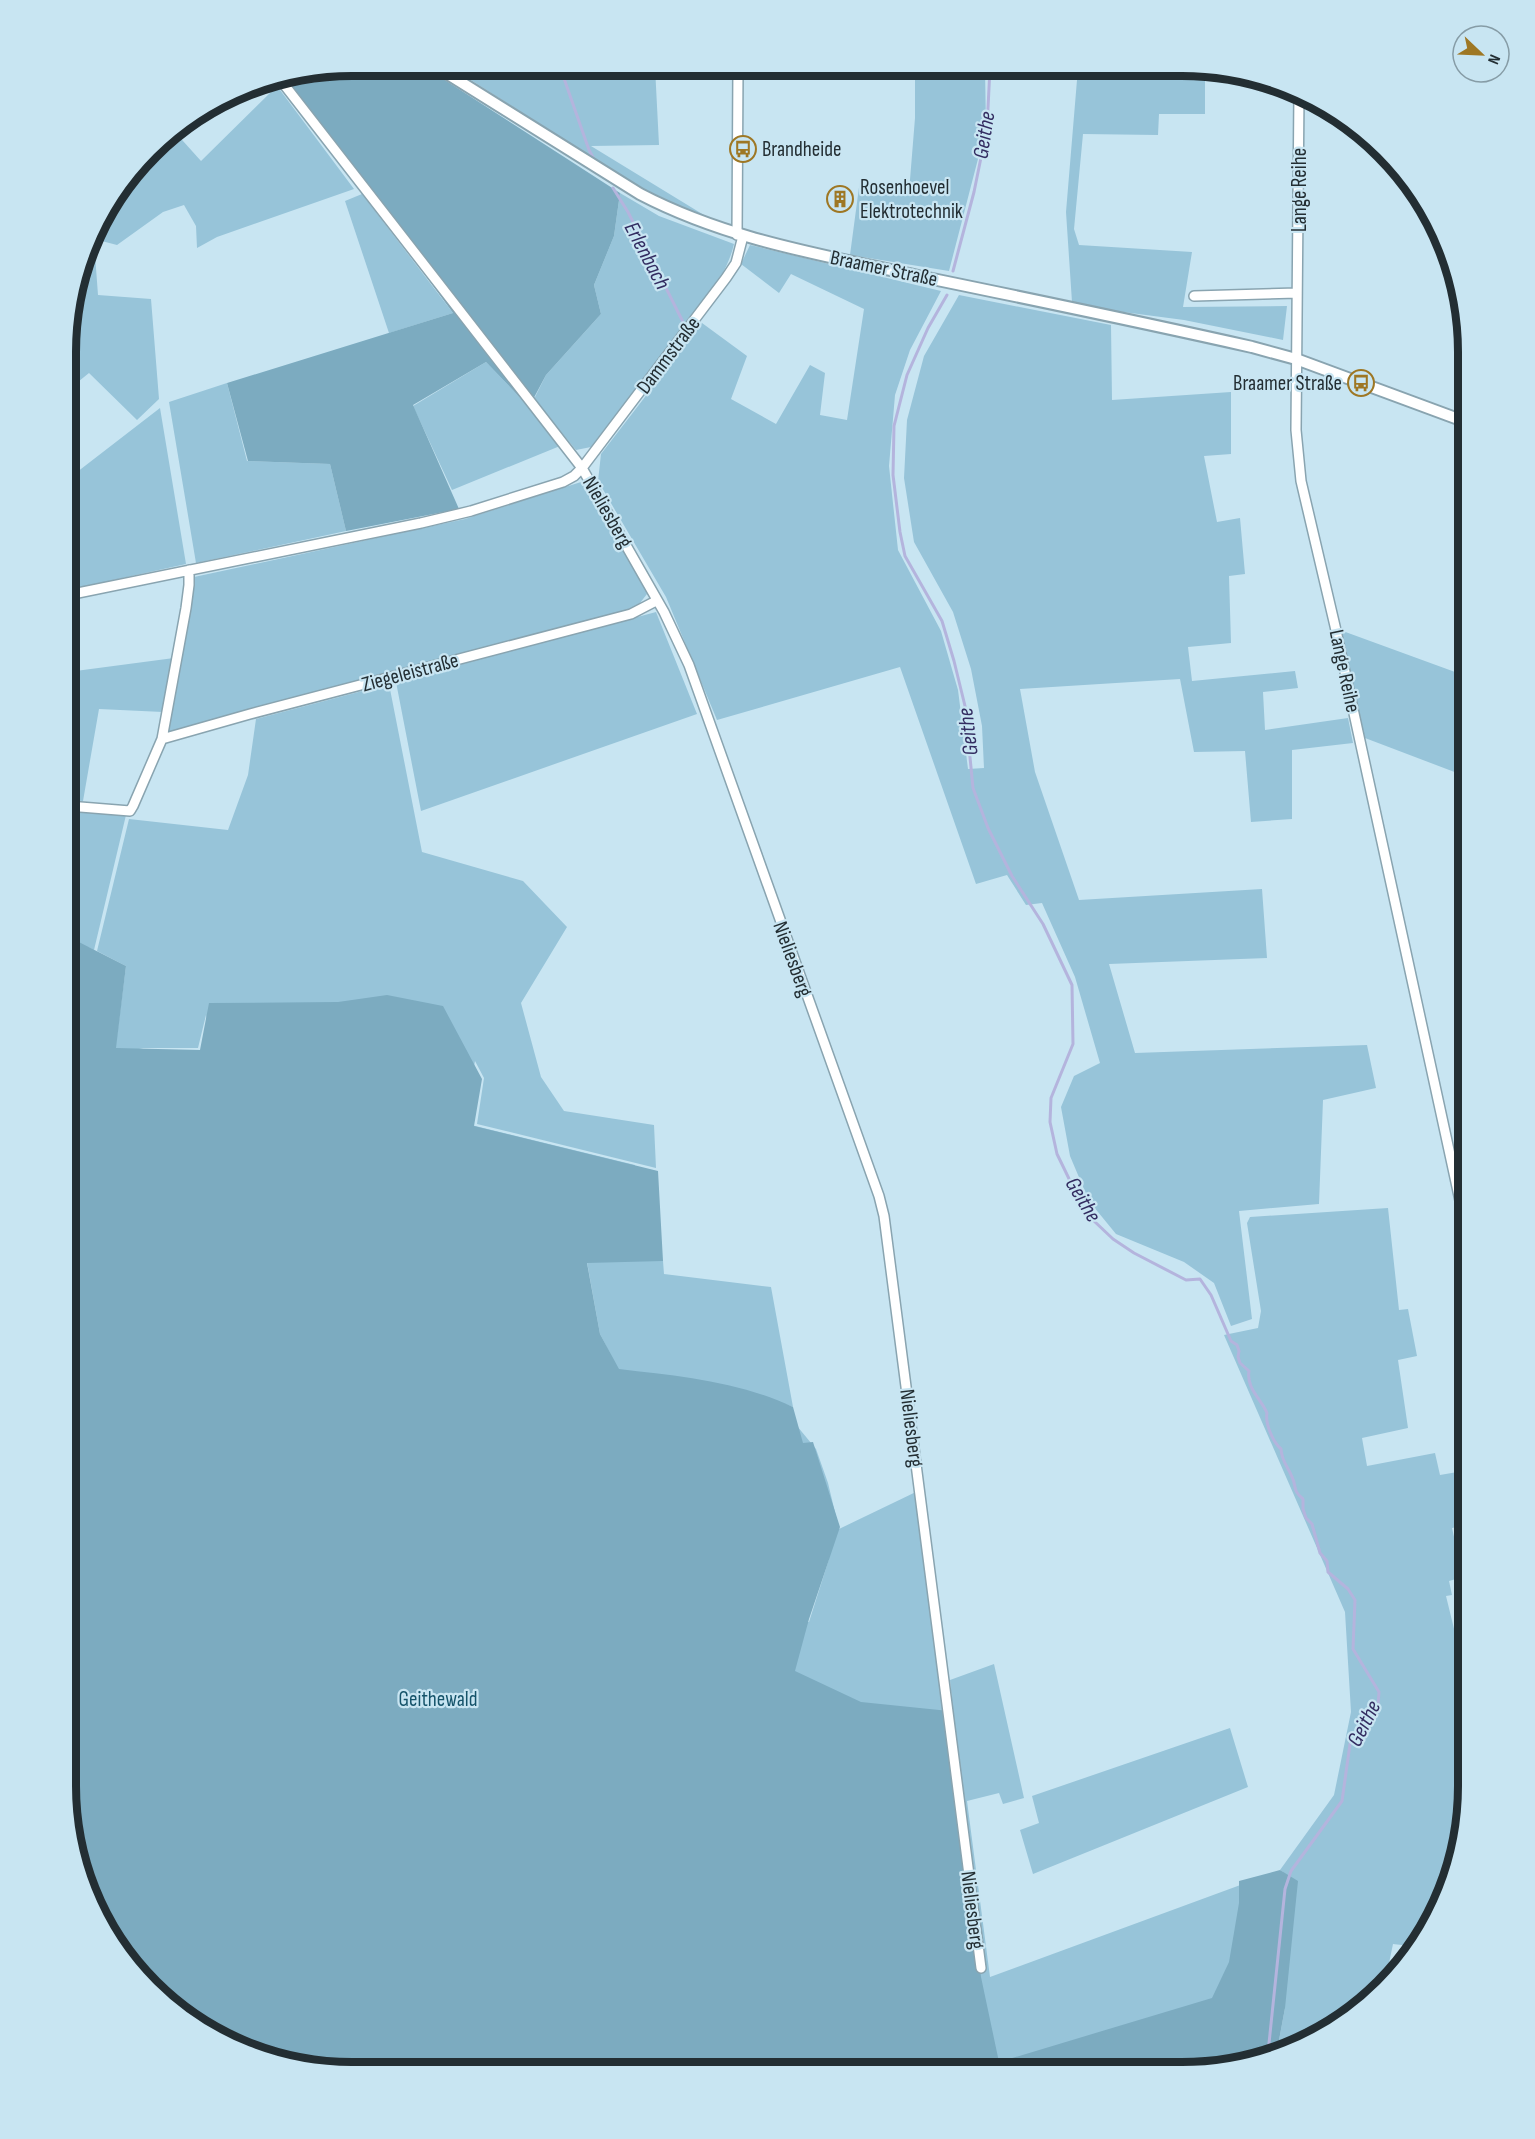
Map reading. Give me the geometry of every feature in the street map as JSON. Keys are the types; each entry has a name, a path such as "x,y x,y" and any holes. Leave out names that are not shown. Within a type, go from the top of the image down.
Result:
{"street":[{"name":"Braamer Straße","path":"451,76 640,194 688,217 740,235 863,264 1252,347 1296,359 1458,419"},
{"path":"738,76 740,235"},
{"name":"Nieliesberg","path":"285,85 582,468 645,577 689,665 879,1196 884,1216 981,1968"},
{"name":"Lange Reihe","path":"1299,103 1296,430 1300,481 1335,626 1458,1191"},
{"name":"Dammstraße","path":"582,468 726,278 735,263 740,235"},
{"path":"1194,296 1297,293"},
{"path":"76,593 471,511 563,482 582,468"},
{"path":"76,807 130,810 162,740 186,608 189,570"},
{"name":"Ziegeleistraße","path":"162,740 630,614 656,601"}],"green space":[{"path":"439,76 620,193 614,236 594,285 601,314 546,375 529,407 486,362 413,405 459,509 346,531 330,464 248,461 227,383 453,313 286,85 335,77"},
{"path":"465,76 655,76 659,145 591,146 717,223 657,198"},
{"path":"915,76 985,76 986,128 949,271 850,255 860,180 909,192 915,118"},
{"path":"1077,76 1205,78 1205,114 1159,114 1158,135 1083,134 1074,229 1079,245 1192,252 1183,307 1287,306 1283,340 1184,320 1085,307 1072,302 1066,212"},
{"path":"278,87 354,189 217,237 197,248 196,226 184,205 163,212 117,245 101,241 123,199 157,157 171,145 180,138 201,161"},
{"path":"620,193 659,216 734,244 724,271 698,310 591,447 576,450 534,399 546,375 601,314 594,285 614,236"},
{"path":"362,194 453,313 389,333 345,201"},
{"path":"750,245 941,291 910,350 895,395 889,466 898,550 941,631 958,690 968,769 984,768 982,726 971,669 953,612 914,542 904,478 907,420 924,356 959,295 1111,325 1112,400 1231,392 1231,454 1204,456 1217,522 1240,518 1245,574 1229,576 1231,643 1188,647 1192,681 1295,671 1298,688 1263,692 1265,730 1348,718 1353,743 1292,750 1292,819 1251,822 1245,751 1194,752 1180,679 1020,689 1035,772 1079,900 1262,889 1267,958 1109,964 1135,1053 1367,1045 1376,1088 1323,1100 1319,1204 1239,1211 1252,1319 1231,1326 1214,1283 1184,1262 1116,1234 1089,1201 1070,1156 1061,1107 1074,1076 1100,1063 1075,977 1042,903 1026,905 1007,875 976,884 900,667 717,720 666,597 598,481 601,454 702,323 747,356 731,399 776,424 810,365 825,373 820,415 847,420 864,309 791,274 779,293 741,264"},
{"path":"95,254 98,295 151,299 159,399 137,420 89,373 76,384 79,317 86,281"},
{"path":"486,362 529,407 560,446 452,490 413,406"},
{"path":"227,383 247,461 330,464 346,531 196,563 169,402"},
{"path":"160,408 186,564 76,588 76,473"},
{"path":"581,482 644,582 647,594 636,608 167,734 194,577 465,519"},
{"path":"656,612 697,714 421,811 396,682"},
{"path":"1340,630 1458,673 1458,773 1365,738"},
{"path":"174,658 163,712 99,709 83,801 76,801 76,671"},
{"name":"Geithewald","path":"389,684 422,852 523,881 567,927 521,1003 541,1077 564,1111 654,1125 656,1168 477,1124 484,1078 475,1061 463,1123 635,1165 637,1261 663,1261 664,1274 771,1287 793,1407 785,1404 797,1426 816,1449 828,1483 839,1529 920,1490 948,1701 952,1700 950,1680 994,1664 1024,1798 1003,1804 999,1793 967,1801 990,1977 1254,1880 1283,1872 1280,1870 1334,1795 1351,1712 1345,1612 1224,1335 1258,1328 1261,1311 1247,1223 1250,1217 1388,1208 1399,1310 1408,1309 1417,1356 1398,1360 1408,1428 1362,1438 1367,1466 1435,1453 1440,1475 1458,1472 1458,1527 1452,1528 1458,1555 1458,1578 1449,1581 1452,1595 1446,1596 1456,1637 1458,1637 1458,1804 1449,1858 1430,1908 1408,1946 1393,1944 1387,1971 1378,1982 1336,2016 1304,2034 1278,2045 1285,2008 1199,2062 335,2062 281,2053 231,2034 199,2016 157,1982 123,1940 105,1908 86,1858 77,1804 76,1034 116,1043 126,966 97,951 129,819 228,830 248,775 256,719","holes":["206,1015 215,1066 139,1048 198,1048","545,1253 619,1261 587,1262 600,1334 611,1355","829,1559 809,1622 808,1622 803,1580 810,1572"]},
{"path":"76,811 126,815 94,950 88,947 76,994"},
{"name":"Geithewald","path":"76,941 126,966 116,1048 200,1050 209,1003 338,1002 387,995 443,1006 482,1079 474,1126 658,1171 663,1261 587,1263 600,1334 619,1369 729,1385 793,1407 803,1443 813,1442 840,1527 809,1619 795,1671 861,1702 949,1711 981,1977 999,2062 335,2062 281,2053 231,2034 199,2016 157,1982 123,1940 105,1908 86,1858 77,1804"},
{"path":"1230,1728 1248,1787 1033,1874 1020,1830 1039,1823 1032,1796"},
{"name":"Geithewald","path":"1280,1870 1298,1881 1285,2008 1278,2045 1236,2057 1200,2062 999,2062 1212,1998 1229,1962 1239,1903 1239,1881"}],"waterway":[{"name":"Erlenbach","path":"563,76 595,161"},
{"name":"Geithe","path":"953,271 974,192 987,128 990,76"},
{"name":"Erlenbach","path":"613,188 628,212 683,322"},
{"name":"Geithe","path":"947,295 928,328 907,375 894,426 893,475 900,532 905,556 942,621 954,661 965,706 973,788 988,828 1012,876 1043,924 1072,985 1073,1044 1051,1098 1050,1122 1057,1154 1074,1189 1094,1221 1113,1239 1134,1253 1186,1280 1200,1279 1211,1295 1231,1341 1237,1345 1240,1363 1249,1371 1252,1388 1267,1413 1270,1432 1281,1449 1296,1491 1303,1499 1306,1518 1312,1524 1320,1553 1327,1561 1328,1572 1348,1589 1355,1600 1353,1649 1379,1692 1378,1705 1350,1744 1342,1801 1291,1871 1285,1889 1268,2049"}],"place":[{"name":"Brandheide","path":"743,149"},
{"name":"Rosenhoevel Elektrotechnik","path":"840,199"},
{"name":"Braamer Straße","path":"1361,383"}]}
